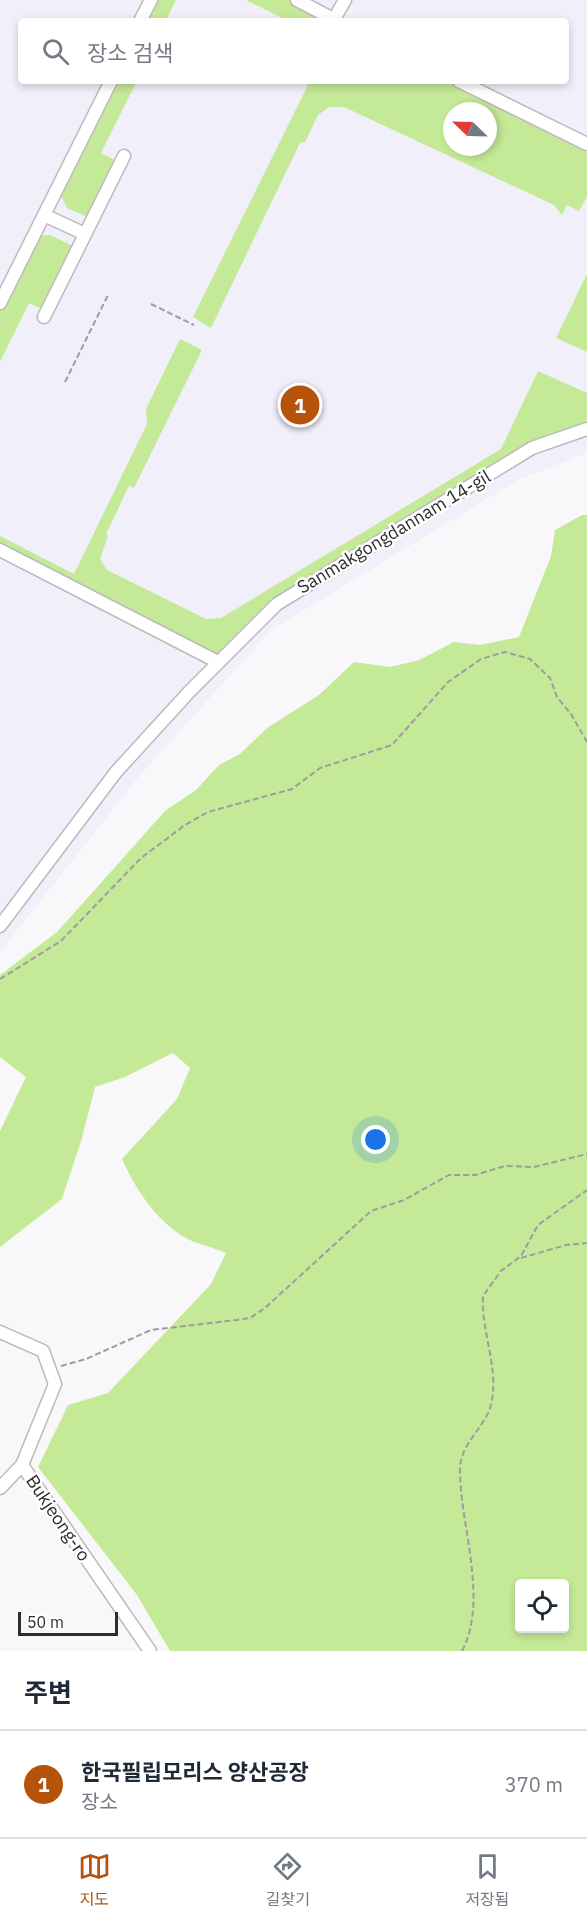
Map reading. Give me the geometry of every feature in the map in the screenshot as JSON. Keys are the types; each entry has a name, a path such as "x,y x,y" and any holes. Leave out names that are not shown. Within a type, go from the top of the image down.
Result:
{"street":[{"path":"142,18 151,0"},
{"path":"297,0 332,18"},
{"path":"337,18 345,0"},
{"path":"0,303 110,84"},
{"path":"465,84 587,144"},
{"path":"44,317 124,156"},
{"path":"44,215 85,234"},
{"name":"Sanmakgongdannam 14-gil","path":"0,926 116,772 218,662 277,604 532,448 587,429"},
{"path":"0,550 218,662"},
{"path":"0,1332 44,1351 49,1368"},
{"name":"Bukjeong-ro","path":"49,1368 55,1384 22,1465 150,1651"},
{"path":"0,1488 22,1465"}],"path":[{"path":"65,382 108,295"},
{"path":"151,304 194,325"},
{"path":"0,979 62,942 141,858 185,825 208,812 292,789 320,768 392,745 448,682 481,659 505,652 530,659 550,678 557,697 571,714 587,742"},
{"path":"49,1368 86,1359 151,1330 250,1318 265,1308 363,1216 404,1200 448,1175 475,1175 505,1166 534,1167 587,1154"},
{"path":"462,1651 470,1634 474,1613 460,1468 467,1443 491,1407 494,1384 483,1296 501,1271 518,1258 538,1225 587,1190"},
{"path":"518,1258 566,1245 587,1243"}],"shaded area":[{"path":"0,0 587,0 587,453 518,480 271,630 140,775 0,952"}],"green space":[{"path":"151,0 176,0 167,18 142,18"},
{"path":"246,0 294,0 329,18 282,18"},
{"path":"110,84 136,84 101,153 117,161 89,218 67,208 60,194"},
{"path":"309,84 457,84 492,102 443,102 443,153 344,107 329,107 318,115 305,142 300,143 211,328 193,317"},
{"path":"497,105 587,151 587,197 579,211 567,205 562,215 554,205 449,156 497,156"},
{"path":"50,235 75,247 44,310 29,303 0,362 0,303 38,236"},
{"path":"587,274 587,352 556,338"},
{"path":"180,339 202,350 134,488 129,486 106,534 108,536 100,559 107,570 206,619 221,618 501,449 538,371 587,393 587,429 532,448 277,604 218,662 0,550 0,536 74,574 147,424 146,409"},
{"path":"582,515 587,515 587,1651 170,1651 137,1595 38,1467 68,1405 108,1393 211,1284 226,1253 187,1239 172,1229 154,1211 140,1192 122,1159 177,1099 190,1068 173,1053 125,1077 95,1087 82,1138 62,1199 0,1247 0,1131 26,1077 0,1057 0,975 57,932 165,811 196,790 219,765 240,754 267,728 319,695 354,662 390,667 419,660 454,642 480,645 519,637 551,556 555,530"}],"place":[{"name":"한국필립모리스 양산공장","path":"300,405"}]}
